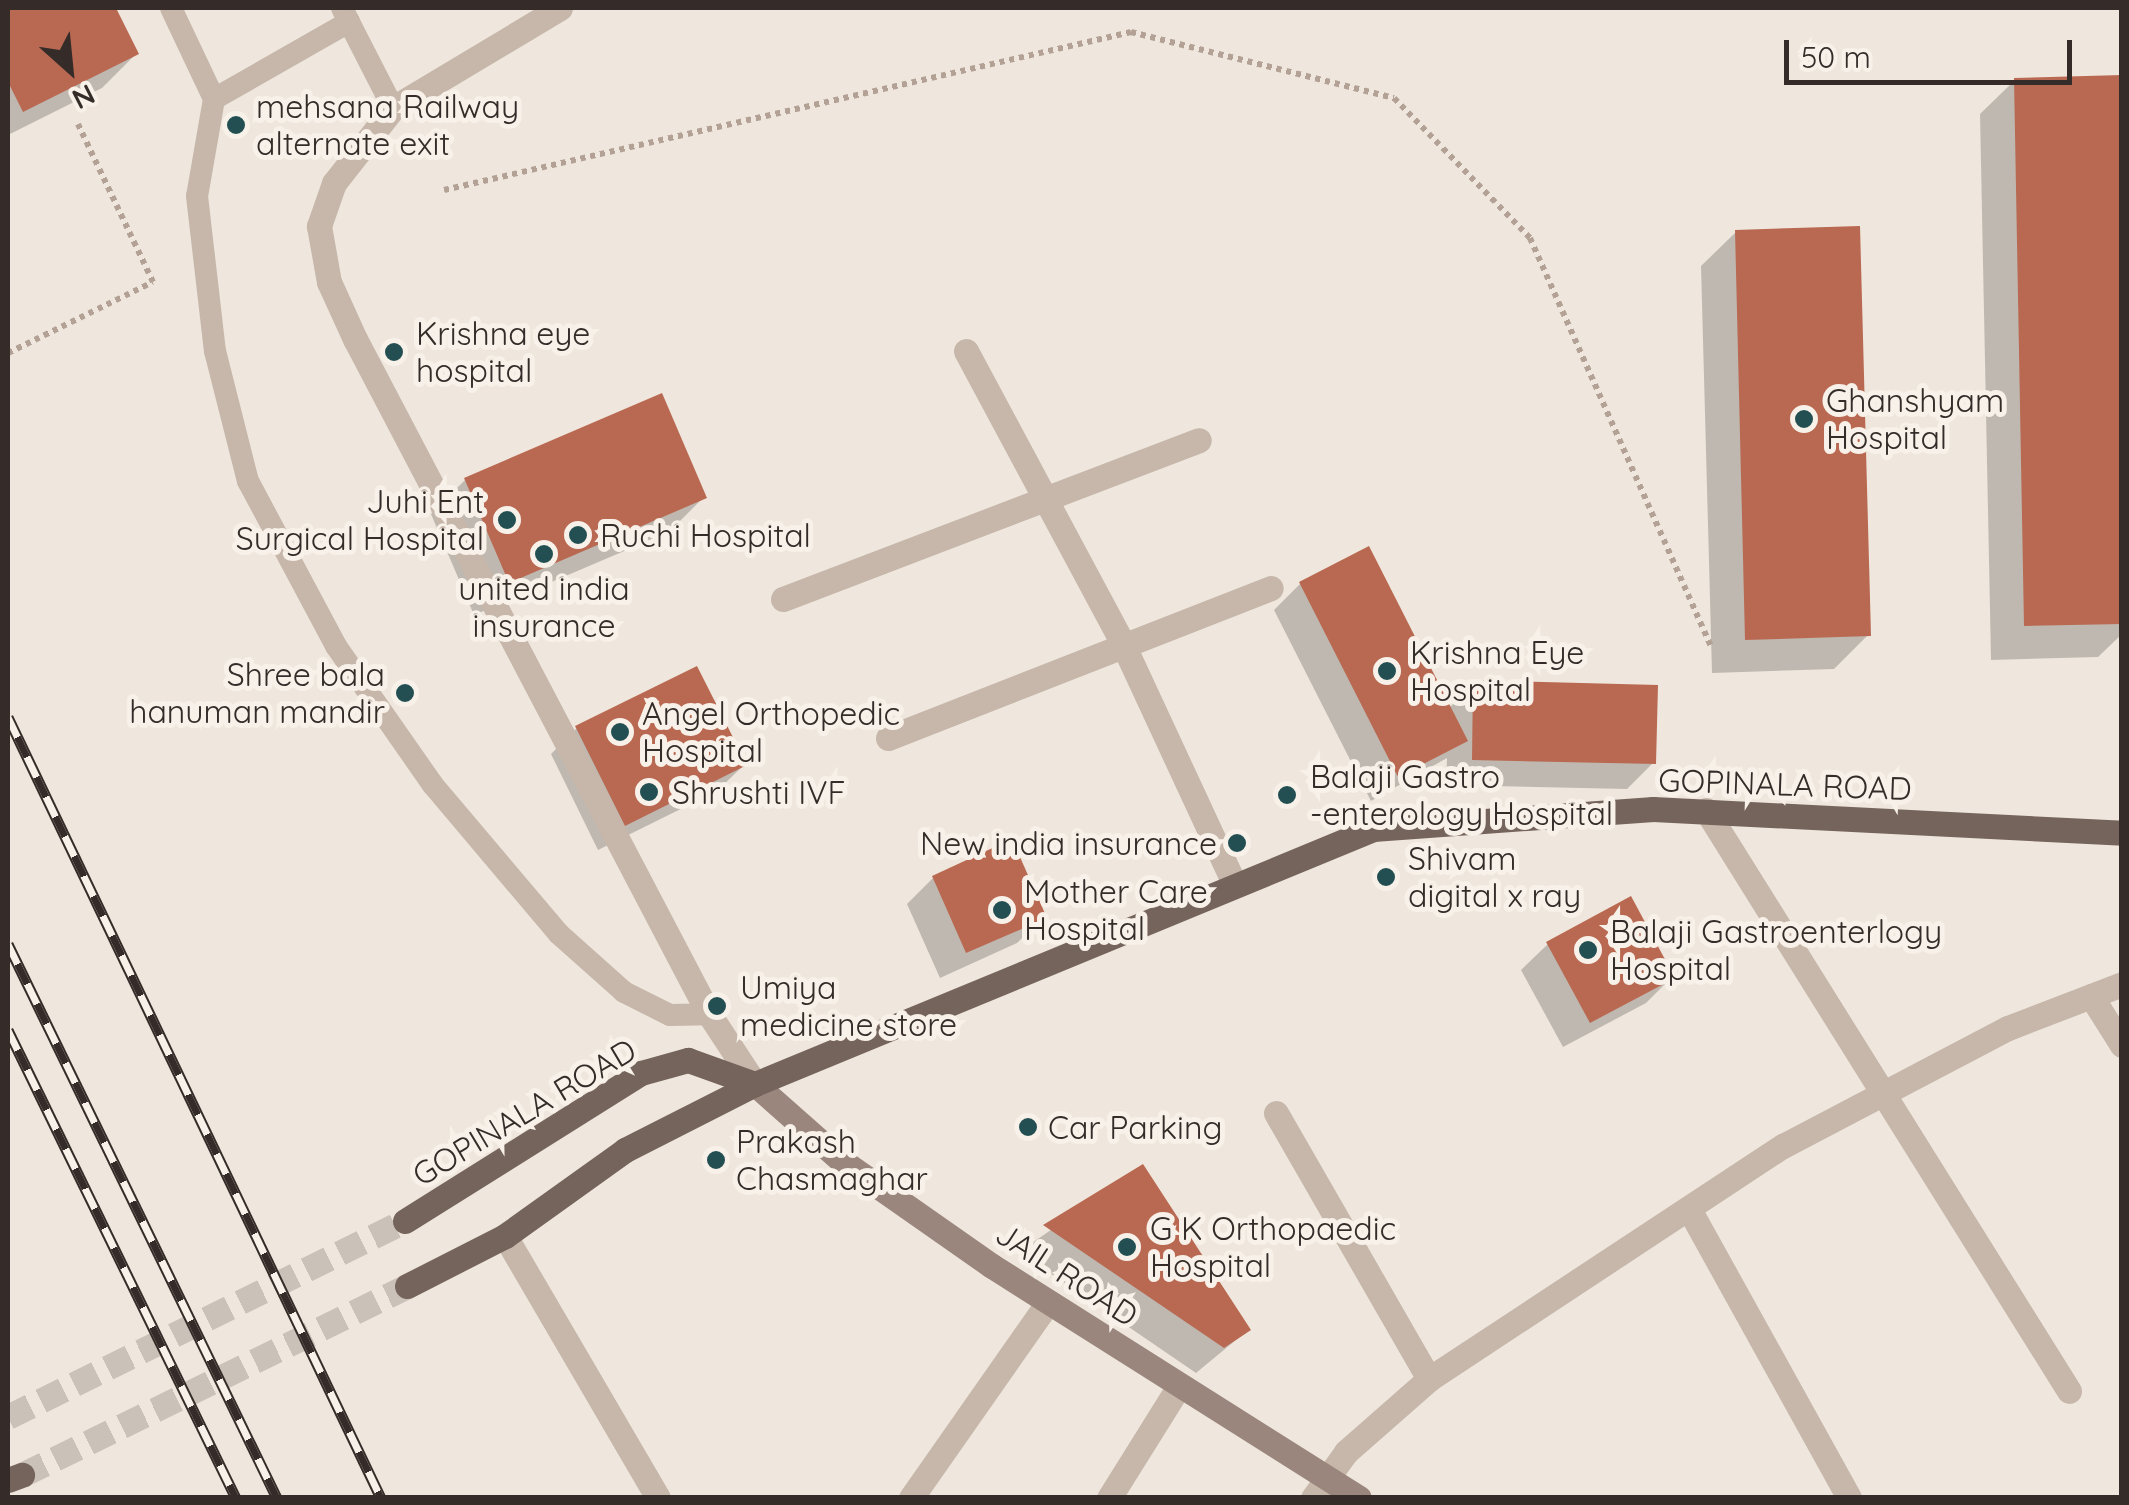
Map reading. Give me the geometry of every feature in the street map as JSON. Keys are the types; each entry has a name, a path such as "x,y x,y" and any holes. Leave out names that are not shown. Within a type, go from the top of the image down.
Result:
{"main road":[{"name":"GOPINALA ROAD","path":"404,1221 641,1074 688,1060 755,1084 1373,829 1706,810 2122,833"},
{"path":"407,1286 506,1236 625,1150 755,1084"}],"street":[{"path":"560,8 393,108 334,183 319,226 329,282 709,1014 755,1084"},
{"path":"966,352 1122,642 1235,885"},
{"path":"783,600 1199,440"},
{"path":"888,738 1122,642 1271,588"},
{"path":"1706,810 1888,1091 2069,1391"},
{"path":"1320,1488 1429,1380 1690,1210 1888,1091 2122,984"},
{"path":"2091,996 2122,1045"},
{"name":"JAIL ROAD","path":"755,1084 842,1160 1048,1302 1180,1386 1320,1488 1358,1498"},
{"path":"1276,1114 1429,1380"},
{"path":"1690,1210 1850,1498"},
{"path":"506,1236 658,1498"},
{"path":"912,1498 1048,1302"},
{"path":"1109,1498 1180,1386"}],"lane":[{"path":"171,8 214,99 197,196 215,351 248,482 336,646 433,785 559,934 624,992 670,1015 709,1014"},
{"path":"214,99 346,15 393,108"}],"path":[{"path":"444,190 1131,32 1394,98 1530,238 1712,649"},
{"path":"8,353 153,282 78,124"}],"building":[{"path":"8,8 116,8 139,54 23,112 8,82"},
{"path":"2122,75 2122,624 2024,626 2014,78"},
{"path":"1860,226 1871,636 1745,640 1735,230"},
{"path":"662,393 707,498 509,583 464,478"},
{"path":"1369,546 1468,741 1398,777 1299,582"},
{"path":"697,666 747,765 625,826 575,726"},
{"path":"1473,680 1658,685 1656,764 1472,760"},
{"path":"1012,839 1047,918 966,953 932,876"},
{"path":"1631,896 1675,978 1590,1023 1546,942"},
{"path":"1143,1164 1251,1330 1224,1348 1043,1225"}],"tunnel":[{"path":"8,1417 405,1221"},
{"path":"22,1475 407,1286"}],"railway":[{"path":"8,717 381,1498"},
{"path":"8,944 277,1498"},
{"path":"8,1030 236,1498"}],"place":[{"name":"mehsana Railway alternate exit","path":"236,125"},
{"name":"Krishna eye hospital","path":"394,352"},
{"name":"Ghanshyam Hospital","path":"1804,419"},
{"name":"Juhi Ent Surgical Hospital","path":"507,520"},
{"name":"Ruchi Hospital","path":"578,535"},
{"name":"united india insurance","path":"544,554"},
{"name":"Krishna Eye Hospital","path":"1387,671"},
{"name":"Shree bala hanuman mandir","path":"405,693"},
{"name":"Angel Orthopedic Hospital","path":"620,732"},
{"name":"Shrushti IVF","path":"649,792"},
{"name":"Balaji Gastro -enterology Hospital","path":"1287,795"},
{"name":"New india insurance","path":"1237,843"},
{"name":"Shivam digital x ray","path":"1386,877"},
{"name":"Mother Care Hospital","path":"1002,910"},
{"name":"Balaji Gastroenterlogy Hospital","path":"1588,950"},
{"name":"Umiya medicine store","path":"717,1006"},
{"name":"Car Parking","path":"1028,1127"},
{"name":"Prakash Chasmaghar","path":"716,1160"},
{"name":"G K Orthopaedic Hospital","path":"1127,1247"}]}
